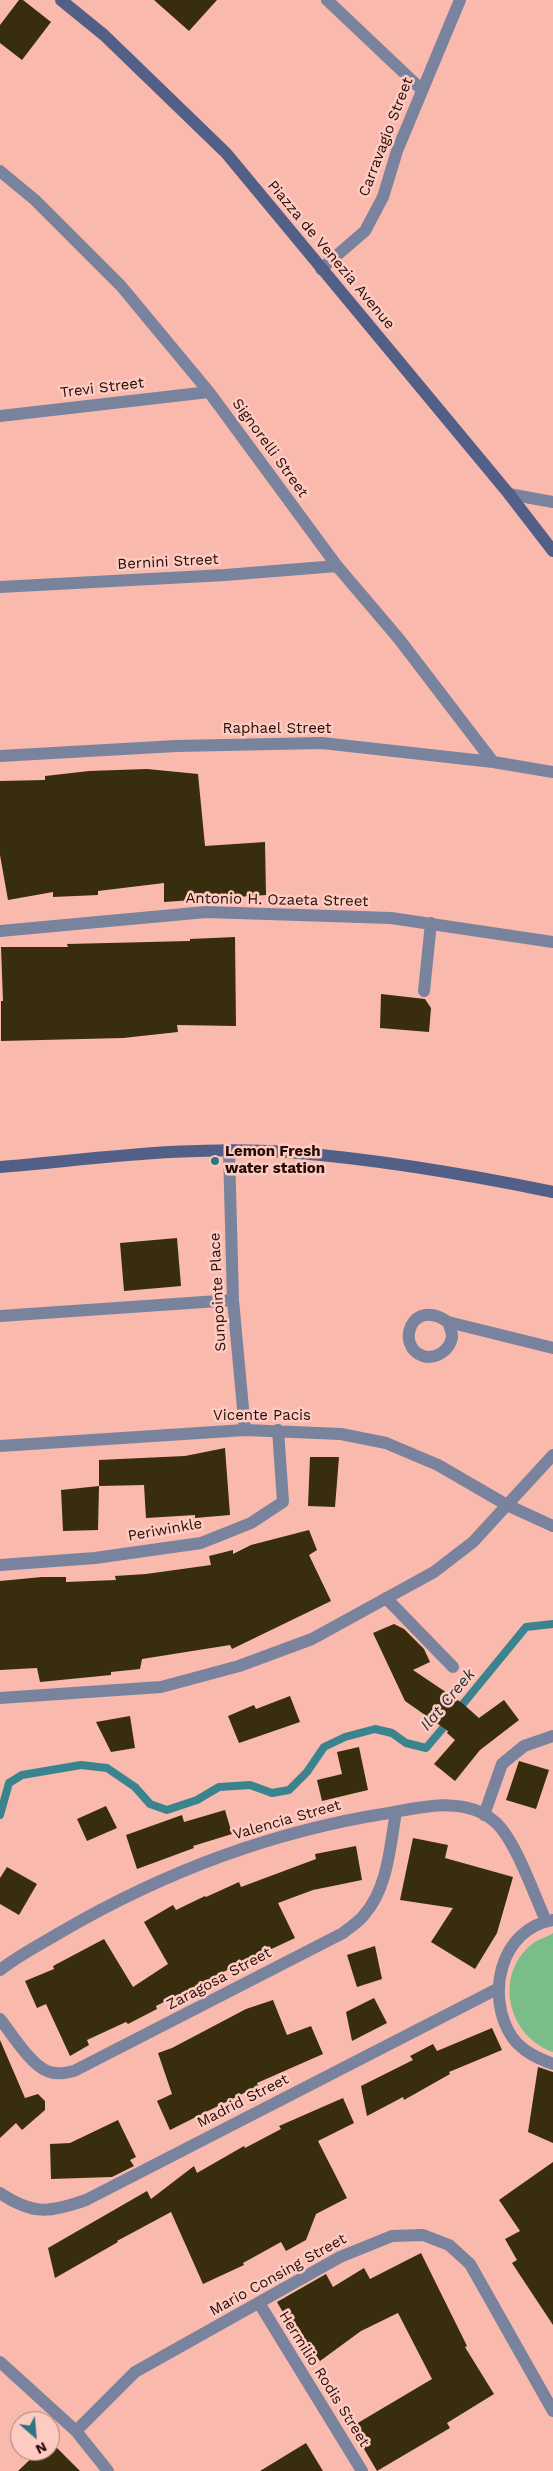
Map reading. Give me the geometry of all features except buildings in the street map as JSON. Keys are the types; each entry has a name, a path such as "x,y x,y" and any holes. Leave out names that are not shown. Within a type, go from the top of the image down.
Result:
{"street":[{"name":"Piazza de Venezia Avenue","path":"62,0 104,35 226,153 509,494 553,551"},
{"path":"327,0 421,90"},
{"name":"Carravagio Street","path":"321,269 365,231 383,197 396,151 460,0"},
{"name":"Signorelli Street","path":"0,171 35,200 121,286 209,392 337,566 399,639 494,762"},
{"name":"Trevi Street","path":"0,416 209,392"},
{"path":"509,494 553,502"},
{"name":"Bernini Street","path":"0,587 225,575 337,566"},
{"name":"Raphael Street","path":"0,756 176,746 322,743 494,762 553,772"},
{"name":"Antonio H. Ozaeta Street","path":"0,931 206,912 391,918 553,942"},
{"path":"424,991 431,923"},
{"name":"Sunpointe Place","path":"229,1152 233,1300 244,1430"},
{"path":"0,1167 169,1154 286,1152 402,1165 553,1192"},
{"path":"0,1316 233,1300"},
{"path":"448,1322 553,1348"},
{"name":"Vicente Pacis","path":"0,1446 244,1430 341,1434 386,1443 438,1465 507,1506 553,1526"},
{"name":"Periwinkle","path":"0,1564 95,1558 201,1543 252,1523 283,1502 278,1430"},
{"path":"0,1698 161,1687 201,1678 312,1639 434,1572 473,1542 553,1456"},
{"path":"386,1598 454,1668"},
{"path":"484,1815 502,1764 524,1746 553,1736"},
{"name":"Valencia Street","path":"0,1970 87,1917 155,1882 215,1858 284,1835 343,1820 448,1804 472,1809 494,1821 508,1838 550,1920"},
{"name":"Zaragosa Street","path":"0,2019 35,2062 46,2071 61,2074 91,2064 343,1933 364,1916 378,1894 388,1861 396,1812"},
{"path":"550,1920 527,1932 511,1948 501,1968 497,1989 501,2015 513,2038 532,2056 553,2064"},
{"name":"Madrid Street","path":"0,2193 18,2205 37,2211 59,2210 86,2200 497,1989"},
{"name":"Mario Consing Street","path":"76,2431 135,2372 340,2257 392,2236 423,2235 449,2245 470,2264 553,2411"},
{"name":"Hermilio Rodis Street","path":"259,2303 362,2471"},
{"path":"0,2362 76,2431 108,2471"}],"green space":[{"path":"553,1933 553,2052 538,2044 525,2033 516,2019 511,2004 510,1988 512,1972 520,1957 534,1942"}],"waterway":[{"name":"Ilat Creek","path":"458,1710 526,1627 553,1624"},
{"name":"Ilat Creek","path":"0,1815 9,1783 22,1775 81,1765 107,1768 135,1787 150,1804 167,1810 197,1800 219,1787 250,1785 272,1793 289,1790 307,1772 324,1747 345,1737 375,1729 392,1733 406,1743 426,1748 449,1721"}],"place":[{"name":"Lemon Fresh water station","path":"215,1161"}]}
